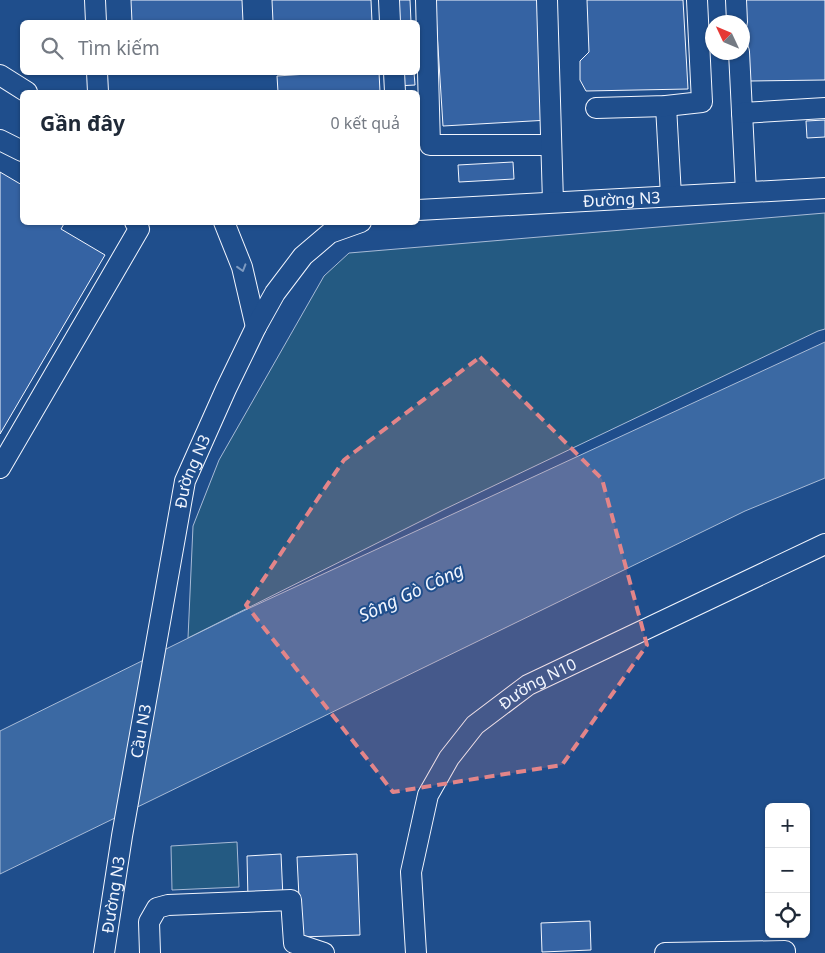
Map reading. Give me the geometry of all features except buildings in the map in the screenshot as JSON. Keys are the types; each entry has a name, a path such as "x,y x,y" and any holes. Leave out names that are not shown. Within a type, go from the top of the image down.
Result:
{"street":[{"path":"95,0 96,20"},
{"path":"389,0 390,20"},
{"path":"426,0 430,145 551,145"},
{"path":"547,0 553,202"},
{"path":"596,108 666,106 702,102 697,0"},
{"path":"736,0 737,15"},
{"path":"739,60 746,192"},
{"path":"97,75 98,90"},
{"path":"394,75 395,90"},
{"path":"2,81 22,90"},
{"path":"666,106 671,196"},
{"path":"742,113 825,108"},
{"path":"0,140 20,150"},
{"name":"Đường N3","path":"420,210 825,188"},
{"path":"0,468 139,229 137,225"},
{"path":"225,225 242,267 256,327"},
{"name":"Đường N3","path":"159,627 185,481 226,389 275,293 303,256 330,233 353,225"},
{"name":"Đường N10","path":"416,953 411,872 428,795 449,758 475,725 528,685 825,544"},
{"name":"Cầu N3","path":"122,836 159,627"},
{"name":"Đường N3","path":"104,953 122,836"},
{"path":"150,953 149,922 157,908 168,905 291,900 294,943 324,953"},
{"path":"665,953 785,951 784,953"}],"highlighted area":[{"path":"480,357 602,479 647,645 562,765 393,792 246,605 344,460"}],"shaded area":[{"path":"825,213 825,329 445,509 188,638 193,526 219,460 324,276 349,253"},
{"path":"237,842 239,887 172,890 171,846"}],"water":[{"name":"Sông Gò Công","path":"825,342 825,478 745,511 0,874 0,731 241,612"}]}
